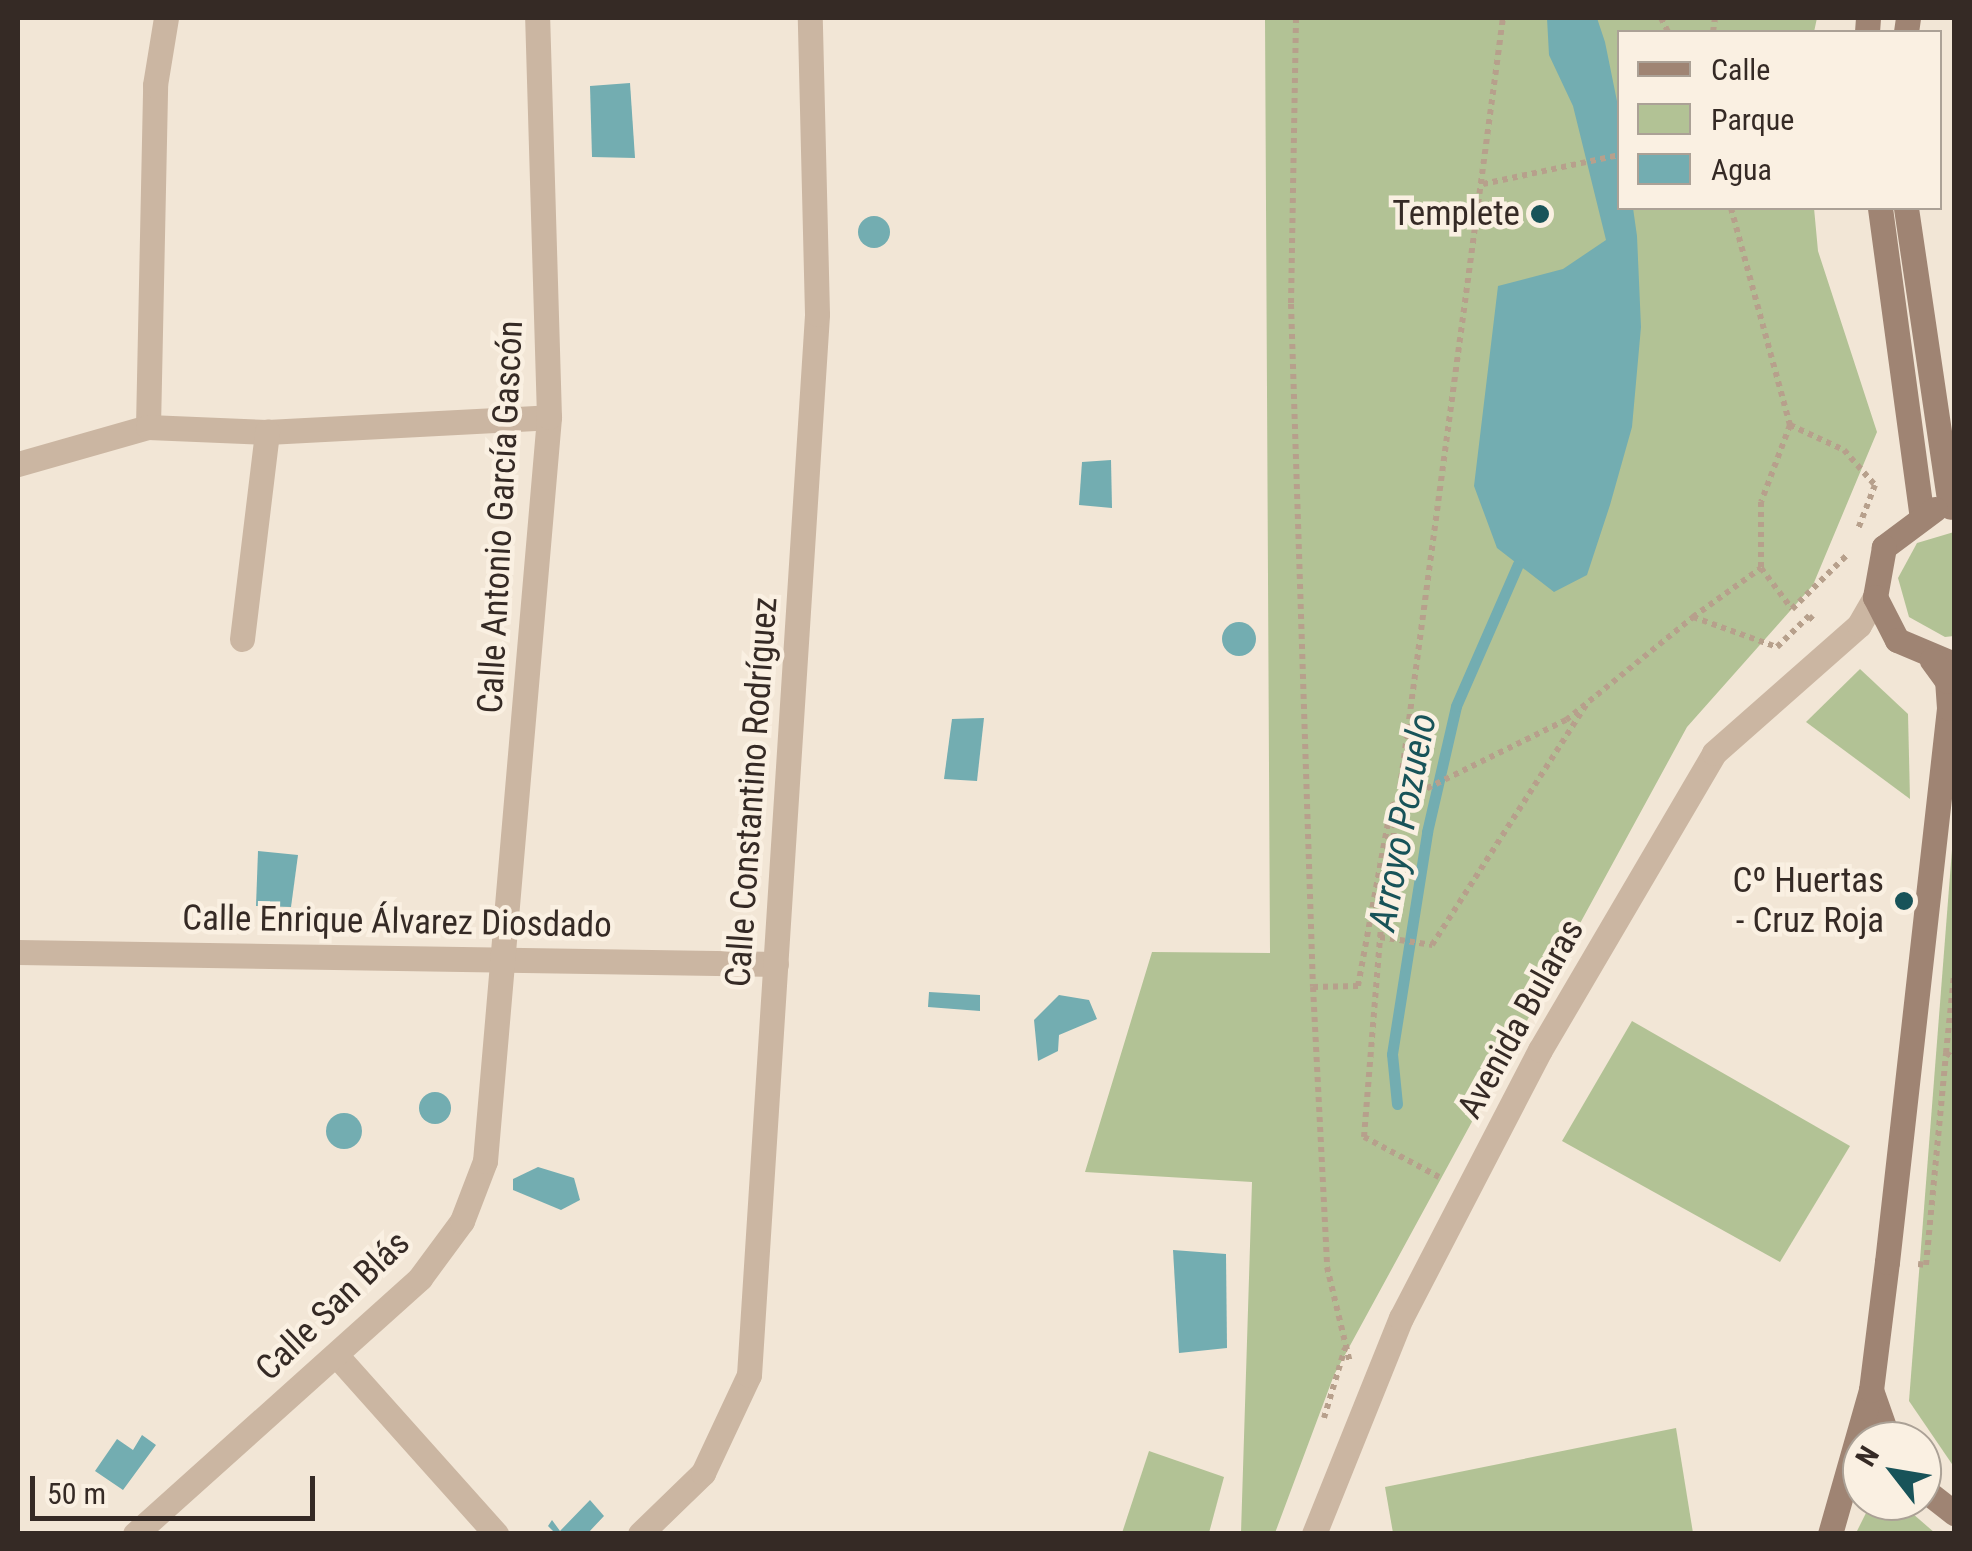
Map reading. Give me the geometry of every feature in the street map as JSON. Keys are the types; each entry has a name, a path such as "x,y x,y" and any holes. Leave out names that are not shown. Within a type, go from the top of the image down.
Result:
{"main road":[{"path":"1880,210 1921,513"},
{"path":"1830,1534 1872,1390 1949,708 1943,661 1897,640 1875,597 1884,548 1921,513 1952,507 1906,210"},
{"path":"1872,1390 1882,1421"}],"street":[{"path":"148,427 155,85 166,18"},
{"name":"Calle Antonio García Gascón","path":"507,959 549,417 536,18"},
{"name":"Calle Constantino Rodríguez","path":"640,1534 702,1473 749,1375 817,314 810,18"},
{"path":"18,464 148,427 267,432 549,417"},
{"path":"242,639 267,432"},
{"name":"Avenida Bularas","path":"1314,1534 1362,1402 1540,1050 1714,753 1837,645 1875,597"},
{"name":"Calle Enrique Álvarez Diosdado","path":"18,952 776,964"},
{"name":"Calle San Blás","path":"135,1534 420,1278 462,1221 485,1160 507,959"},
{"path":"337,1356 496,1534"}],"path":[{"path":"1296,18 1292,304 1313,987 1327,1268 1362,1402"},
{"path":"1441,1178 1364,1138 1380,936 1503,18"},
{"path":"1483,184 1617,156"},
{"path":"1732,210 1790,425 1761,502 1760,568 1792,609 1846,558 1875,485 1844,450 1790,425"},
{"path":"1313,987 1358,986 1398,802 1538,737 1760,568"},
{"path":"1693,617 1777,647 1810,616 1837,645"},
{"path":"1380,936 1432,945 1596,690"},
{"path":"1946,1053 1954,976"}],"green space":[{"path":"1265,18 1817,18 1814,30 1617,30 1617,210 1814,210 1818,251 1877,432 1813,585 1687,727 1334,1375 1275,1533 1241,1533 1252,1182 1085,1172 1152,952 1270,953"},
{"path":"1954,532 1954,636 1945,637 1909,617 1898,578 1917,543"},
{"path":"1860,669 1908,714 1910,799 1806,722"},
{"path":"1954,824 1954,1467 1942,1449 1942,1421 1923,1421 1909,1401"},
{"path":"1632,1021 1850,1146 1780,1262 1562,1141"},
{"path":"1676,1428 1693,1533 1393,1533 1385,1487"},
{"path":"1149,1451 1224,1477 1209,1533 1122,1533"},
{"path":"1862,1521 1921,1521 1935,1533 1856,1533"}],"water":[{"path":"1547,18 1597,18 1617,101 1617,210 1633,210 1637,236 1641,327 1632,427 1610,505 1587,575 1554,592 1497,548 1474,486 1498,286 1563,269 1606,240 1573,106 1549,55"},
{"path":"630,83 635,158 592,157 590,86"},
{"path":"874,216 885,221 890,232 885,243 874,248 863,243 858,232 863,221"},
{"path":"1111,460 1112,508 1079,505 1082,462"},
{"path":"1239,622 1251,627 1256,639 1251,651 1239,656 1227,651 1222,639 1227,627"},
{"path":"984,718 977,781 944,779 952,719"},
{"path":"258,851 298,855 291,907 256,906"},
{"path":"929,992 980,995 980,1011 928,1007"},
{"path":"1059,995 1089,1000 1097,1019 1059,1035 1058,1051 1038,1061 1034,1020"},
{"path":"435,1092 447,1096 451,1108 447,1120 435,1124 423,1120 419,1108 423,1096"},
{"path":"344,1113 356,1119 362,1131 356,1143 344,1149 332,1143 326,1131 332,1119"},
{"path":"538,1167 574,1178 580,1200 561,1210 513,1190 513,1179"},
{"path":"1173,1250 1226,1254 1227,1348 1179,1353"},
{"path":"142,1435 156,1445 123,1490 95,1471 117,1439 133,1450"},
{"path":"590,1500 604,1516 588,1533 555,1533 548,1526 552,1520 560,1531"}],"waterway":[{"name":"Arroyo Pozuelo","path":"1397,1104 1392,1054 1427,832 1456,706 1518,564"}],"place":[{"name":"Templete","path":"1540,214"},
{"name":"Cº Huertas - Cruz Roja","path":"1904,901"}]}
